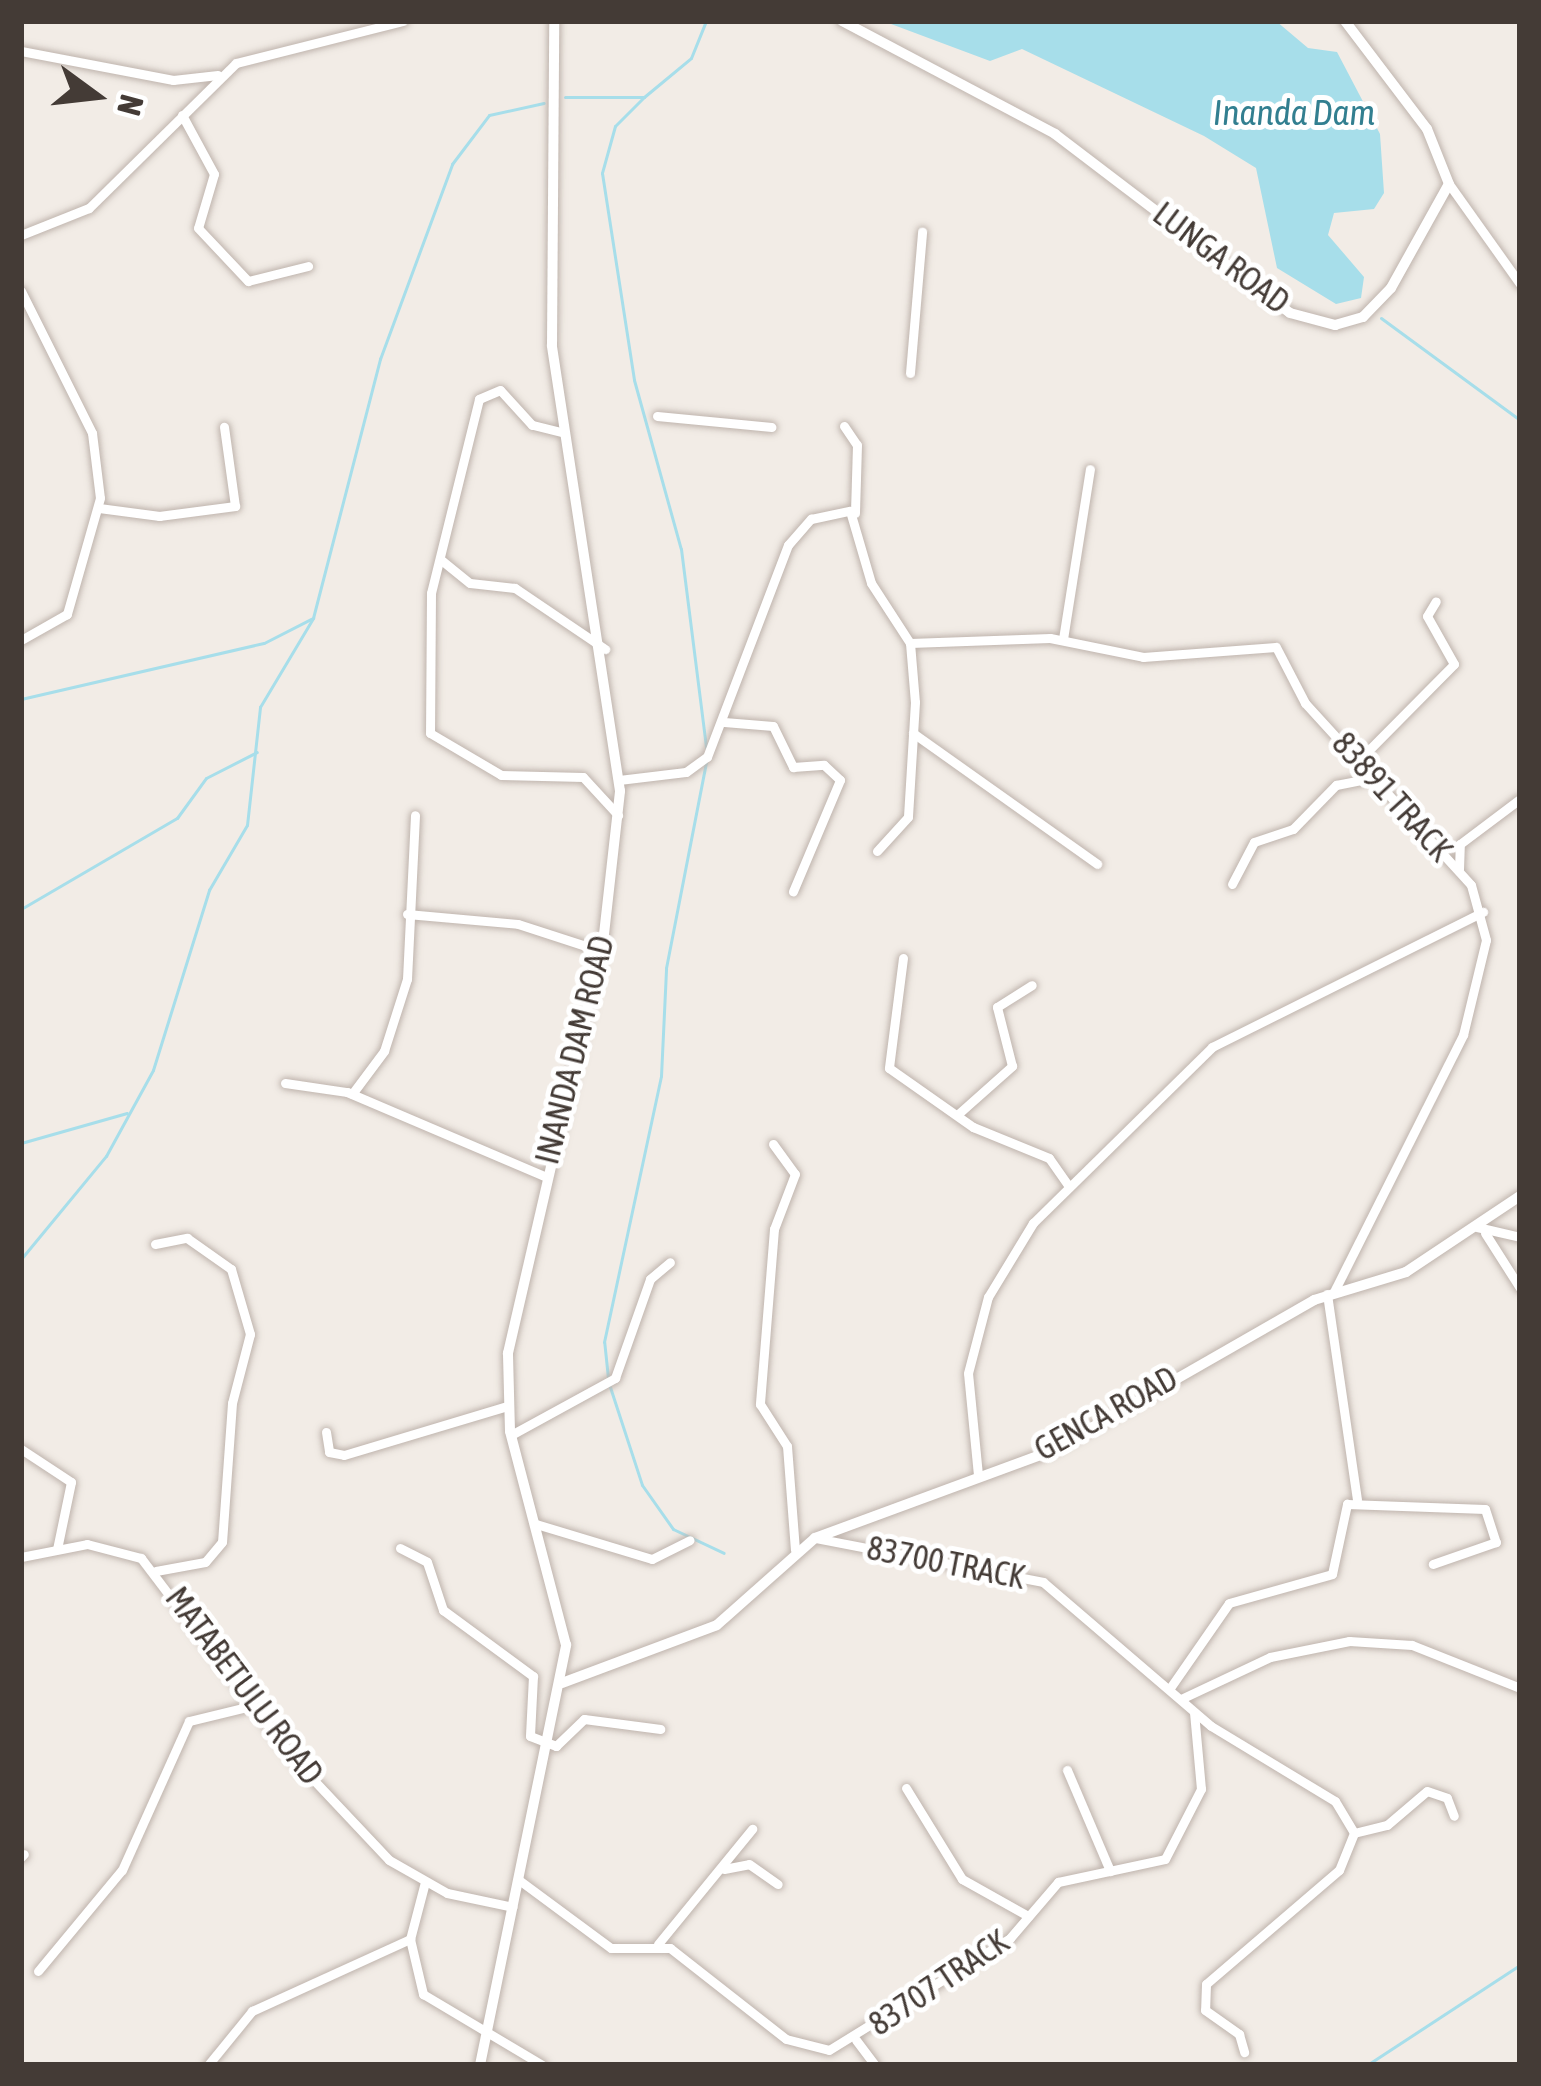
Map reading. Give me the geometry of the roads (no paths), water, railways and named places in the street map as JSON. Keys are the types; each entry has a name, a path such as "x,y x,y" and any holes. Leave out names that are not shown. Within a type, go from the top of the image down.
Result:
{"street":[{"path":"21,51 173,80 218,76 277,47 404,21"},
{"name":"INANDA DAM ROAD","path":"480,2065 562,1683 563,1615 511,1435 507,1406 544,1176 601,951 619,815 604,649 562,432 555,21"},
{"name":"LUNGA ROAD","path":"842,21 1055,134 1319,325 1375,307 1449,184"},
{"path":"1345,21 1427,129 1449,184 1520,284"},
{"path":"21,235 89,208 218,76"},
{"path":"182,115 214,174 198,228 244,280 308,266"},
{"path":"910,374 922,232"},
{"path":"21,291 92,433 98,508 67,614 21,640"},
{"path":"562,432 532,425 506,392 484,393 440,559 431,736 501,775 583,777 619,815"},
{"path":"657,416 771,427"},
{"path":"844,426 857,445 855,513 871,583 910,643 913,733 908,818 877,851"},
{"path":"98,508 159,516 235,506 224,428"},
{"path":"1063,639 1090,469"},
{"path":"619,780 694,769 724,722 795,533 826,513 855,513"},
{"path":"440,559 473,585 515,588 604,649"},
{"path":"1359,760 1454,664 1427,616 1436,601"},
{"name":"83891 TRACK","path":"910,643 1063,639 1143,657 1276,647 1305,703 1462,875 1483,912"},
{"path":"724,722 773,726 793,767 824,765 840,780 794,891"},
{"path":"913,733 1097,864"},
{"path":"1232,884 1254,842 1293,829 1336,784 1372,778"},
{"path":"1462,875 1460,844 1520,799"},
{"path":"352,1094 401,1001 415,814"},
{"path":"978,1475 968,1373 988,1297 1068,1185 1212,1047 1483,912 1481,973 1450,1069 1331,1292 1357,1500"},
{"path":"407,914 518,924 601,951"},
{"path":"902,958 887,1066 957,1115 1039,1152 1068,1185"},
{"path":"957,1115 1012,1066 997,1007 1032,985"},
{"path":"285,1083 352,1094 544,1176"},
{"path":"773,1144 795,1174 774,1229 760,1404 788,1450 795,1550"},
{"name":"GENCA ROAD","path":"562,1683 717,1625 795,1550 815,1538 1048,1453 1331,1292 1406,1272 1481,1230 1520,1196"},
{"path":"1481,1230 1520,1237"},
{"path":"1481,1230 1520,1288"},
{"path":"155,1244 187,1238 231,1269 250,1334 232,1403 222,1542 205,1562 155,1571"},
{"path":"511,1435 615,1378 650,1279 670,1262"},
{"path":"326,1432 329,1452 344,1455 507,1406"},
{"path":"21,1449 71,1482 56,1549"},
{"path":"1170,1688 1229,1604 1332,1574 1338,1513 1357,1500 1485,1509 1496,1542 1433,1564"},
{"path":"536,1524 652,1559 690,1540"},
{"name":"83700 TRACK","path":"815,1538 1042,1582 1194,1712"},
{"name":"MATABETULU ROAD","path":"21,1557 56,1549 111,1546 155,1571 251,1706 342,1812 424,1882 513,1907"},
{"path":"400,1548 428,1562 442,1610 533,1676 524,1728 549,1746 584,1719 660,1729"},
{"path":"1183,1698 1270,1657 1349,1641 1412,1645 1520,1688"},
{"path":"38,1971 122,1870 189,1721 251,1706"},
{"path":"1194,1712 1319,1788 1354,1833"},
{"name":"83707 TRACK","path":"813,2052 856,2040 1028,1916 1058,1882 1155,1864 1181,1837 1204,1775 1194,1712"},
{"path":"1067,1770 1110,1871"},
{"path":"906,1788 962,1879 1028,1916"},
{"path":"1244,2052 1239,2034 1205,2010 1206,1984 1325,1886 1354,1833 1387,1825 1427,1792 1447,1798 1454,1816"},
{"path":"658,1944 752,1829"},
{"path":"718,1871 749,1864 778,1884"},
{"path":"519,1880 611,1948 658,1944 813,2052 815,2065"},
{"path":"424,1882 410,1939 423,1994 542,2064"},
{"path":"208,2065 252,2011 410,1939"},
{"path":"856,2040 875,2065"}],"water":[{"name":"Inanda Dam","path":"883,21 1276,21 1308,48 1337,52 1380,134 1384,193 1374,209 1334,213 1328,235 1364,277 1361,298 1336,304 1277,268 1256,168 1204,136 1022,49 990,61"}],"waterway":[{"path":"565,97 644,97 691,58 706,21"},
{"path":"644,97 615,126 602,173 634,380 681,549 706,747"},
{"path":"21,1259 106,1156 153,1070 209,890 247,825 260,707 313,618 380,359 452,164 489,115 544,103"},
{"path":"1381,318 1520,420"},
{"path":"21,699 264,643 311,619"},
{"path":"21,909 177,818 206,778 257,752"},
{"path":"608,1378 604,1342 661,1076 666,968 706,762"},
{"path":"21,1143 127,1113"},
{"path":"610,1387 642,1485 673,1529 724,1553"},
{"path":"1367,2065 1520,1965"}]}
